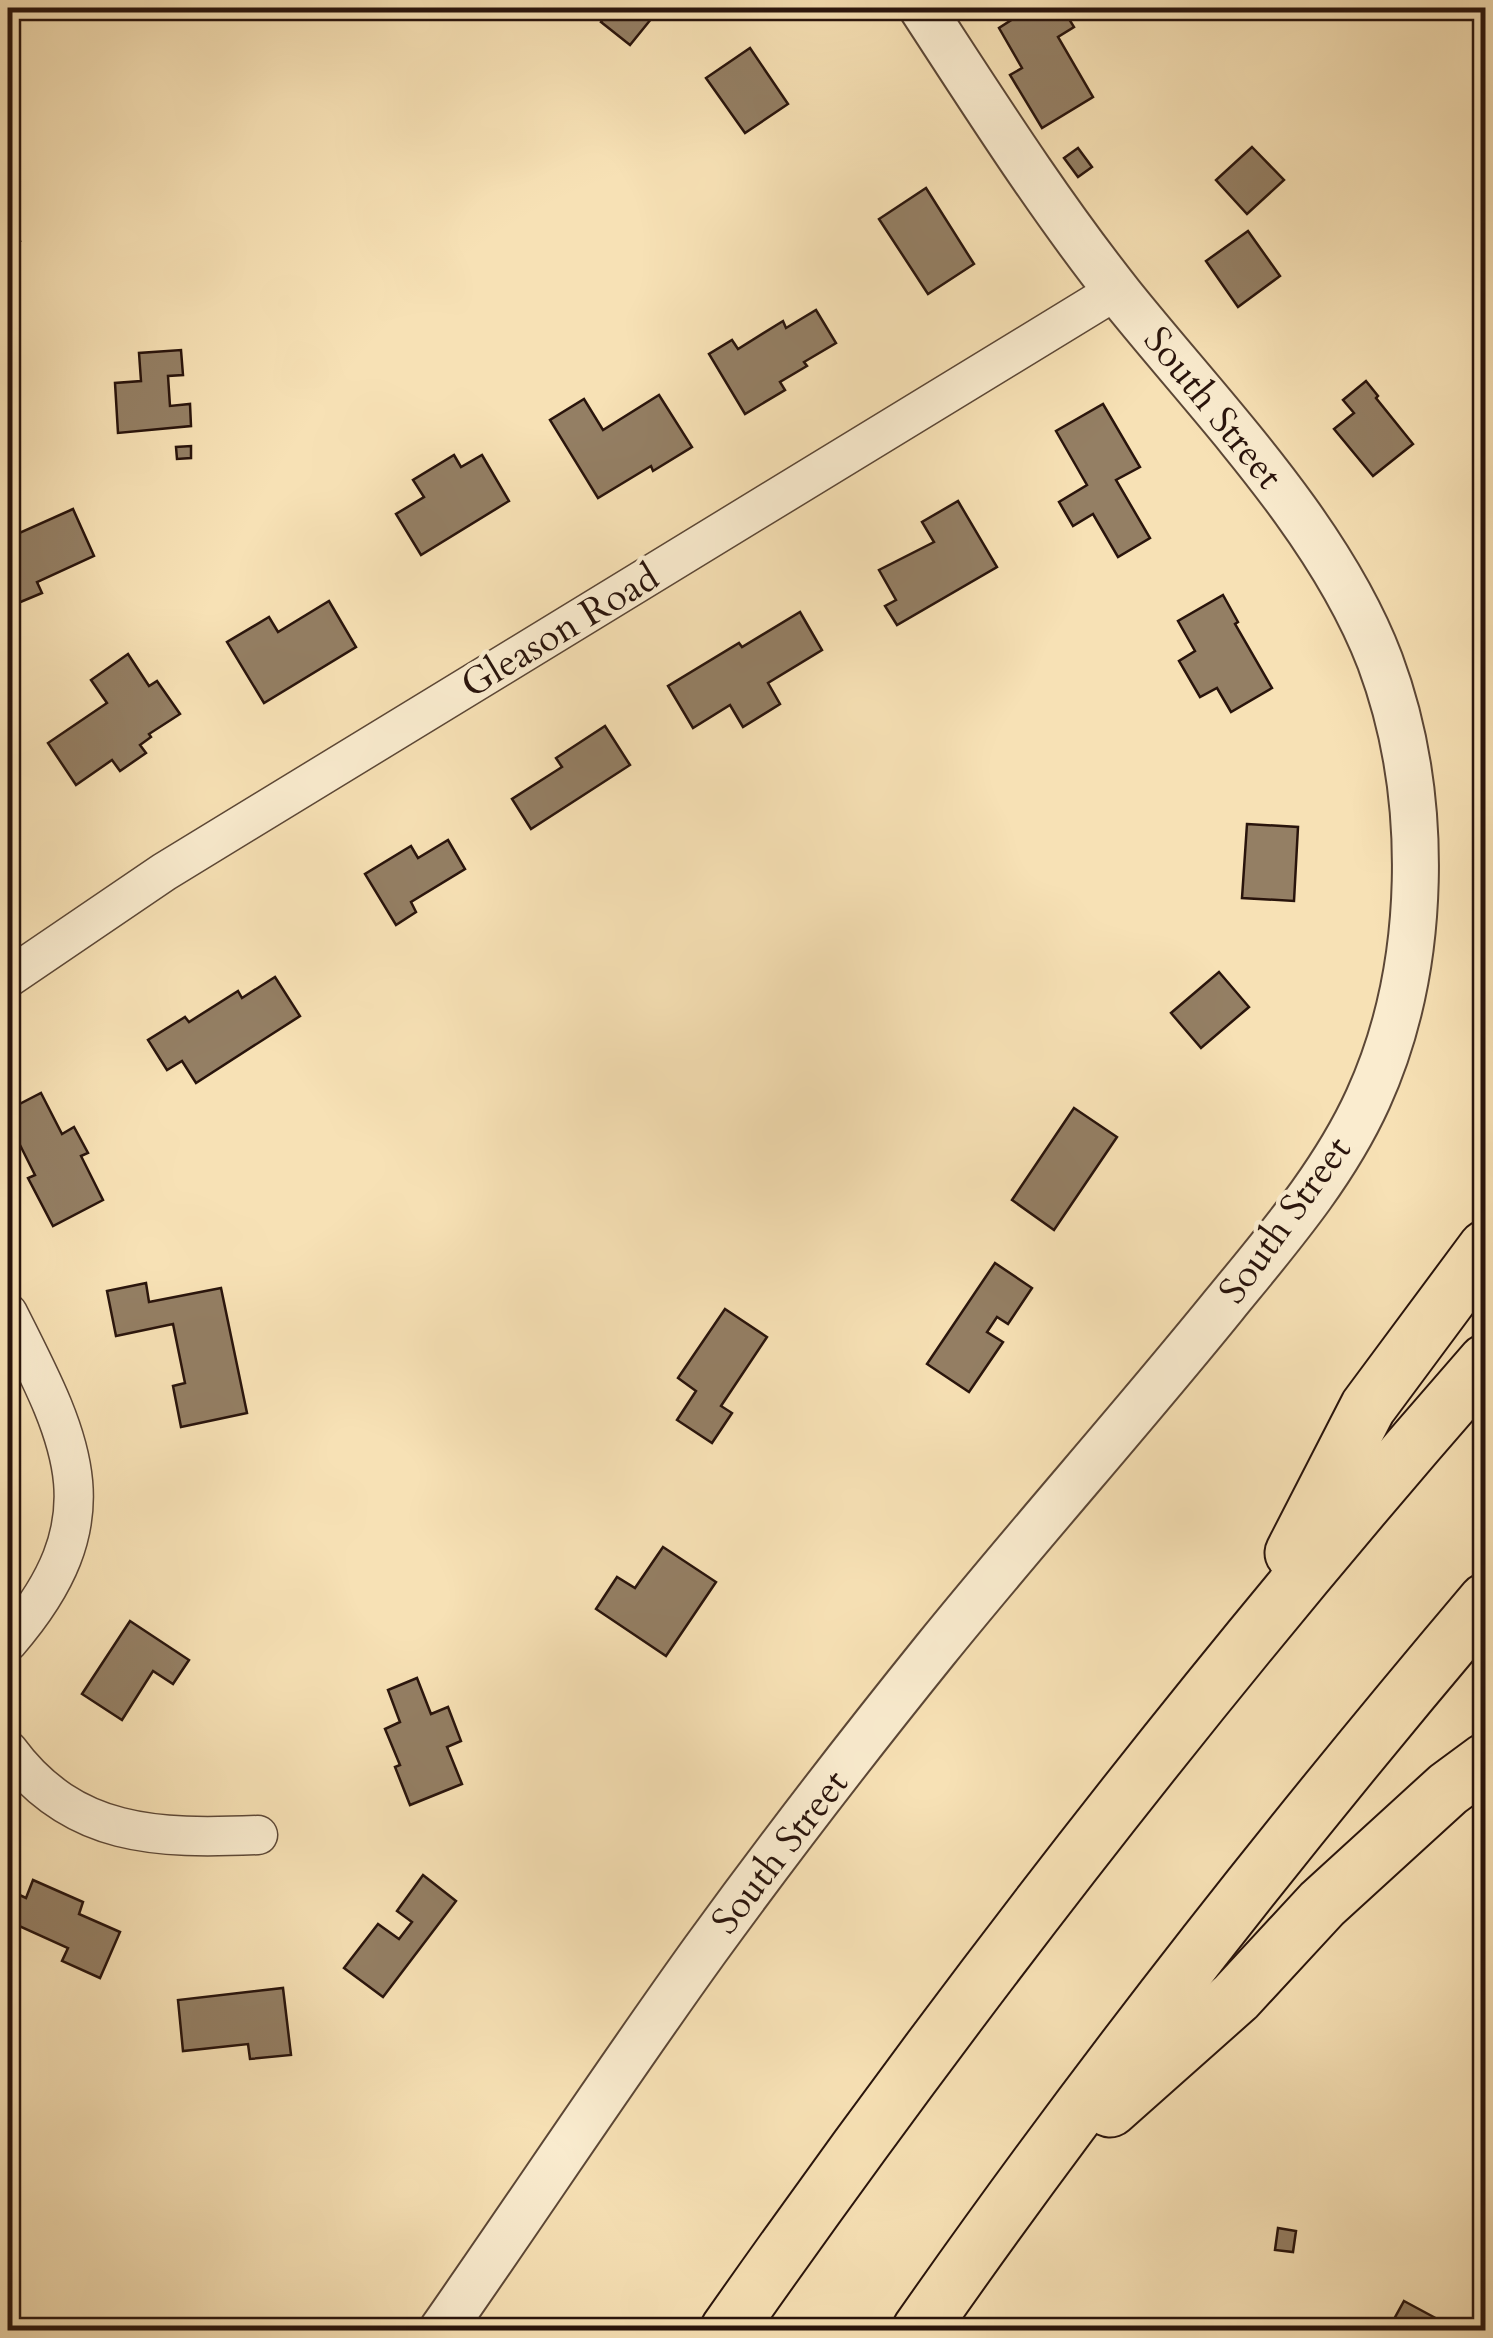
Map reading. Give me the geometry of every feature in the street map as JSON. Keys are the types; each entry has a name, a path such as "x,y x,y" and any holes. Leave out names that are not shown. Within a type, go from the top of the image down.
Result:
{"highway":[{"path":"1250,1639 1368,1407 1486,1248"},
{"path":"728,2330 959,2009 1250,1639 1486,1362"},
{"path":"920,2330 1264,1870 1486,1601"},
{"path":"1026,2184 1236,1997 1322,1904 1448,1790 1486,1761"}],"street":[{"name":"South Street","path":"442,2330 731,1916 935,1651 1303,1209 1366,1104 1387,1052 1411,934 1415,862 1412,788 1405,746 1378,655 1334,570 1277,487 1117,290 1037,183 922,8"},
{"name":"Gleason Road","path":"8,978 164,872 1117,290"},
{"path":"8,1313 54,1405 74,1472 75,1491 69,1543 60,1566 35,1608 8,1642"},
{"path":"8,1750 24,1771 62,1804 114,1827 171,1836 258,1834"}],"building":[{"path":"612,8 660,8 630,45 601,22"},
{"path":"1015,8 1051,8 1058,19 1066,14 1074,27 1058,37 1093,97 1042,128 1010,75 1022,68 999,28 1019,15"},
{"path":"750,48 788,104 745,133 706,78"},
{"path":"1252,147 1284,180 1247,214 1216,180"},
{"path":"1078,148 1092,167 1078,177 1064,158"},
{"path":"926,188 974,264 928,294 879,219"},
{"path":"8,218 20,241 8,248"},
{"path":"1248,231 1280,276 1238,307 1206,261"},
{"path":"816,310 836,343 780,382 785,390 745,414 709,354 732,340 738,349 783,321 786,328"},
{"path":"181,350 183,375 168,376 170,406 190,404 191,426 118,433 115,383 141,381 139,353"},
{"path":"1366,381 1413,444 1373,476 1334,429 1354,413 1343,400"},
{"path":"659,395 692,447 598,498 550,420 584,399 603,430"},
{"path":"1103,404 1140,467 1116,480 1150,538 1118,557 1093,514 1073,526 1059,502 1087,485 1056,431"},
{"path":"191,446 191,458 177,459 176,447"},
{"path":"454,455 461,467 482,455 509,501 421,555 396,514 424,497 413,480"},
{"path":"958,501 997,567 897,625 885,606 896,600 879,570 934,542 922,522"},
{"path":"73,509 94,556 37,582 42,593 18,603 8,579 8,538"},
{"path":"1223,595 1272,688 1231,712 1217,688 1200,697 1179,661 1195,651 1178,621"},
{"path":"329,601 356,647 264,703 227,642 269,617 278,632"},
{"path":"800,612 822,650 768,683 780,704 743,727 730,705 693,728 668,686"},
{"path":"128,654 149,686 157,681 180,714 149,734 151,737 140,745 146,753 120,771 112,760 76,785 48,743 107,703 91,680"},
{"path":"605,726 630,765 531,829 512,799 562,767 556,758"},
{"path":"1247,824 1298,827 1294,901 1242,898"},
{"path":"448,840 465,869 411,902 416,912 396,925 365,874 411,846 418,858"},
{"path":"1219,972 1249,1007 1201,1048 1171,1013"},
{"path":"275,977 300,1016 196,1083 182,1061 167,1070 148,1040 185,1017 189,1022 238,991 242,998"},
{"path":"41,1093 62,1134 74,1127 88,1153 81,1156 103,1200 53,1226 28,1178 35,1175 8,1121 8,1110"},
{"path":"1074,1108 1117,1137 1054,1230 1012,1200"},
{"path":"995,1263 1032,1288 1008,1324 997,1317 987,1332 1003,1342 969,1392 927,1364"},
{"path":"146,1283 149,1302 221,1288 247,1413 181,1427 173,1386 185,1383 173,1324 116,1336 107,1291"},
{"path":"725,1309 767,1337 721,1406 732,1413 712,1443 677,1420 696,1391 678,1378"},
{"path":"663,1547 716,1582 666,1656 596,1609 617,1577 635,1588"},
{"path":"130,1621 189,1660 173,1684 153,1671 122,1720 82,1694"},
{"path":"417,1678 431,1714 448,1707 461,1741 447,1747 462,1784 410,1805 385,1729 400,1722 388,1690"},
{"path":"423,1875 456,1901 383,1997 344,1968 378,1924 399,1939 412,1922 397,1911"},
{"path":"33,1880 83,1902 79,1914 120,1932 100,1978 62,1961 68,1948 8,1921 11,1891 26,1898"},
{"path":"283,1988 291,2055 250,2059 248,2044 183,2051 178,2000"},
{"path":"1278,2228 1296,2231 1293,2252 1275,2250"},
{"path":"1404,2301 1454,2328 1453,2330 1388,2330"}]}
